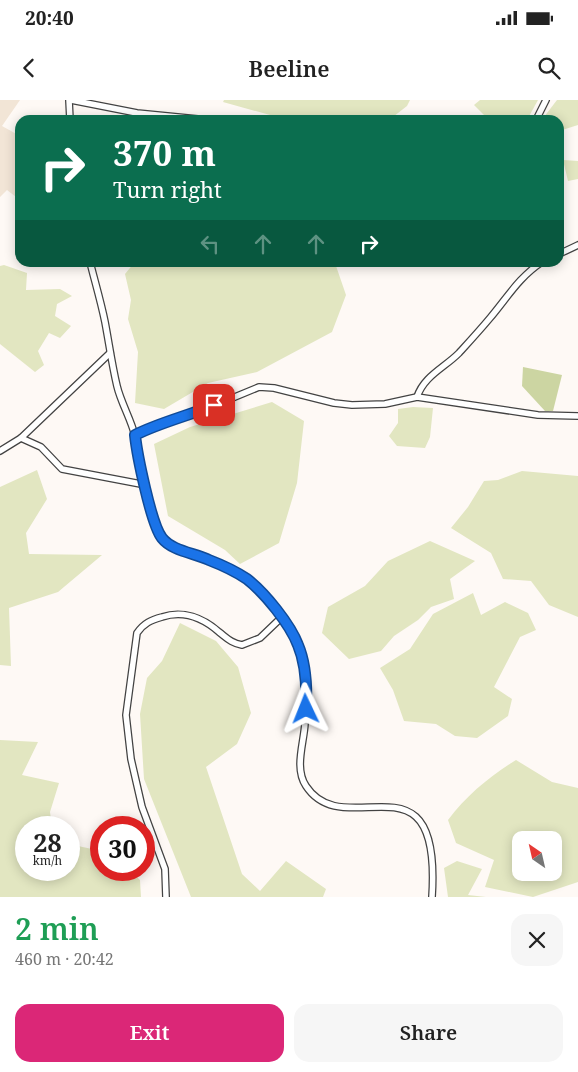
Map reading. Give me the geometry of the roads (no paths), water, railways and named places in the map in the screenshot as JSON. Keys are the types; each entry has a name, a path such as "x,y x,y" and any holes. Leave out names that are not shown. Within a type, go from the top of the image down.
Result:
{"street":[{"path":"70,115 70,100 157,115"},
{"path":"538,115 546,100"},
{"path":"564,252 578,245"},
{"path":"91,267 117,388 135,435 138,457 155,523 162,538 173,547 197,554 247,580 282,618 290,629 303,662 306,695 300,771 305,784 315,798 340,806 410,810 423,824 428,836 434,871 432,897"},
{"path":"417,397 424,382 460,351 488,321 511,289 535,267"},
{"path":"0,451 22,438 110,352"},
{"path":"135,435 156,424 196,413 259,387 274,388 334,403 352,405 385,404 417,397 538,415 578,416"},
{"path":"22,438 40,447 62,469 146,485"},
{"path":"166,897 165,869 142,806 131,759 126,715 136,633 143,624 179,613 206,623 228,640 242,645 260,638 282,618"}]}
